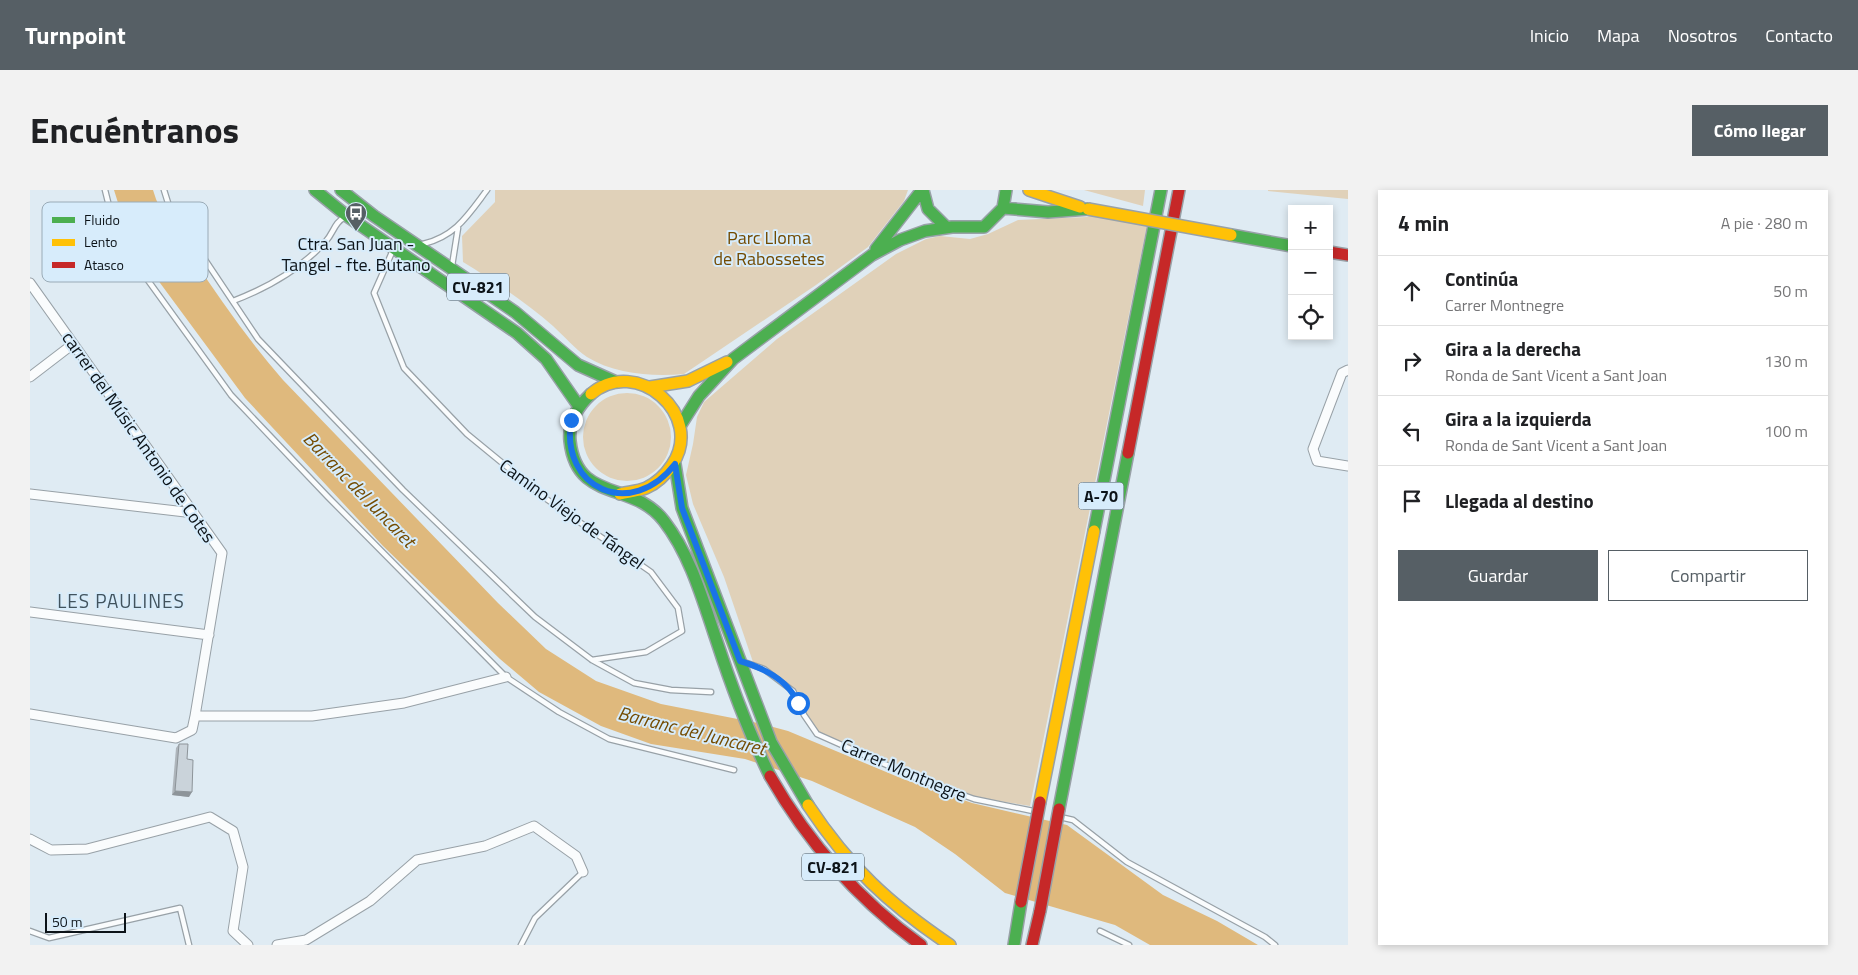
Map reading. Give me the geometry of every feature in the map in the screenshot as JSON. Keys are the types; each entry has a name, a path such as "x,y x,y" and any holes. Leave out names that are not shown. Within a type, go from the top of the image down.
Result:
{"main road":[{"name":"CV-821","path":"315,190 347,216 517,333 546,359 578,405"},
{"name":"CV-821","path":"341,190 416,246 515,312 578,365 616,382"},
{"name":"CV-821","path":"922,190 928,209 946,226"},
{"name":"CV-821","path":"872,254 922,190"},
{"path":"1006,190 1003,208 1048,212 1088,209"},
{"path":"1029,190 1088,209 1288,245"},
{"name":"A-70","path":"1014,945 1040,802 1161,190"},
{"name":"A-70","path":"1032,945 1179,190"},
{"name":"CV-821","path":"680,426 699,396 734,359 872,254 896,240 946,226 984,227 1003,208"},
{"path":"1333,253 1348,256"},
{"name":"CV-821","path":"650,387 688,381 734,359"},
{"name":"CV-821","path":"620,494 637,492 652,487 665,477 675,464 682,439 680,426 674,410 664,397 650,387 633,382 616,382 601,386 588,394 578,405 571,420 568,437 571,454 578,469 590,481 604,490 646,503 664,520 675,537 697,586 740,704 767,769 807,836 843,880 885,919 921,945"},
{"name":"CV-821","path":"675,464 682,508 771,742 789,777 821,825 872,886 915,921 950,945"}],"street":[{"name":"carrer del Músic Antonio de Cotes","path":"30,283 222,553 195,716"},
{"path":"30,377 73,344"},
{"path":"1348,370 1342,373 1313,450 1317,461 1348,466"},
{"path":"30,494 194,513"},
{"path":"30,612 209,635"},
{"path":"30,714 176,738 192,730 195,716 312,716 404,703 506,677"},
{"path":"30,839 51,850 87,849 210,817 233,831 243,867 233,931 248,945"},
{"path":"277,945 306,940 354,911 370,901 417,860 485,846 534,826 576,856 584,872"}],"lane":[{"path":"164,190 168,202"},
{"path":"416,246 433,242 458,228 487,190"},
{"path":"233,301 263,290 296,267 327,240 337,222 347,216"},
{"path":"452,269 458,228"},
{"name":"Camino Viejo de Tángel","path":"393,248 374,293 404,368 467,434 523,481 651,572 678,608 682,631 646,652 592,660"},
{"path":"208,264 258,339 403,490 535,617 592,660 634,683 671,690 711,692"},
{"path":"149,282 231,394 328,497 506,677 559,712 609,739 734,770"},
{"name":"Carrer Montnegre","path":"740,661 764,669 793,691 804,715 817,734 916,778 974,799 1073,820 1127,862 1265,937 1275,945"},
{"path":"521,945 535,918 584,872"},
{"path":"30,931 49,938 180,908 190,945"},
{"path":"1100,931 1129,945"}],"green space":[{"name":"Parc Lloma de Rabossetes","path":"495,190 908,190 904,201 868,247 816,285 684,374 660,375 621,371 587,357 531,309 498,284 463,262 462,236 495,202"},
{"path":"1084,190 1145,190 1143,206"},
{"path":"1348,190 1348,199 1268,191"},
{"path":"1095,213 1147,225 1030,806 974,797 916,778 817,734 793,691 764,669 754,665 724,577 693,504 686,475 697,417 704,402 777,339 896,254 926,239 940,236 970,239 988,234 1018,220 1087,217"},
{"path":"627,393 644,396 652,400 664,412 668,420 671,437 668,454 664,462 652,474 644,478 627,481 610,478 602,474 590,462 586,454 583,437 586,420 590,412 602,400 610,396"}],"water":[{"path":"114,190 153,190 157,202 118,202"},
{"name":"Barranc del Juncaret","path":"208,280 235,320 283,380 498,603 546,649 596,681 661,704 758,723 788,731 903,779 972,803 1067,825 1163,895 1217,921 1258,945 1150,945 1115,925 1005,893 955,854 915,827 812,781 745,759 651,744 601,726 539,692 500,659 383,546 245,398 159,282 208,282"}],"building":[{"path":"179,744 188,744 187,759 193,760 192,792 175,791"}],"traffic: fast":[{"path":"315,190 347,216 517,333 546,359 578,405"},
{"path":"341,190 374,216 515,312 578,365 616,382"},
{"path":"876,249 922,190"},
{"path":"923,190 928,209 945,226"},
{"path":"680,426 699,396 733,359 872,255 900,240 925,231 952,227 984,227 1003,208 1006,190"},
{"path":"1094,531 1161,190"},
{"path":"1003,208 1048,212 1088,209"},
{"path":"1231,235 1288,245"},
{"path":"591,394 578,409 572,421 570,441 575,461 583,474 595,483 637,500 651,508 664,521 682,549 701,595 735,693 770,776"},
{"path":"1059,809 1128,453"},
{"path":"675,464 682,508 771,742 808,805"},
{"path":"1014,945 1021,902"}],"traffic: slow":[{"path":"1029,190 1080,207"},
{"path":"1088,209 1231,235"},
{"path":"650,387 688,381 727,362"},
{"path":"591,394 609,384 627,382 645,386 661,396 673,410 680,427 680,446 667,472 646,488 620,494"},
{"path":"1040,802 1094,531"},
{"path":"808,805 839,847 872,883 908,915 950,945"}],"traffic: jam":[{"path":"1128,453 1179,190"},
{"path":"1333,253 1348,255"},
{"path":"770,776 801,825 836,869 876,909 921,945"},
{"path":"1021,902 1040,802"},
{"path":"1040,911 1059,809"},
{"path":"1032,945 1040,911"}],"place":[{"name":"Ctra. San Juan - Tangel - fte. Butano","path":"356,232"}],"district":[{"name":"LES PAULINES","path":"121,600"}],"route":[{"path":"571,420 568,437 571,454 578,469 590,481 604,490 620,494 637,492 652,487 665,477 675,464 682,508 740,661 764,669 793,691 798,703"}]}
